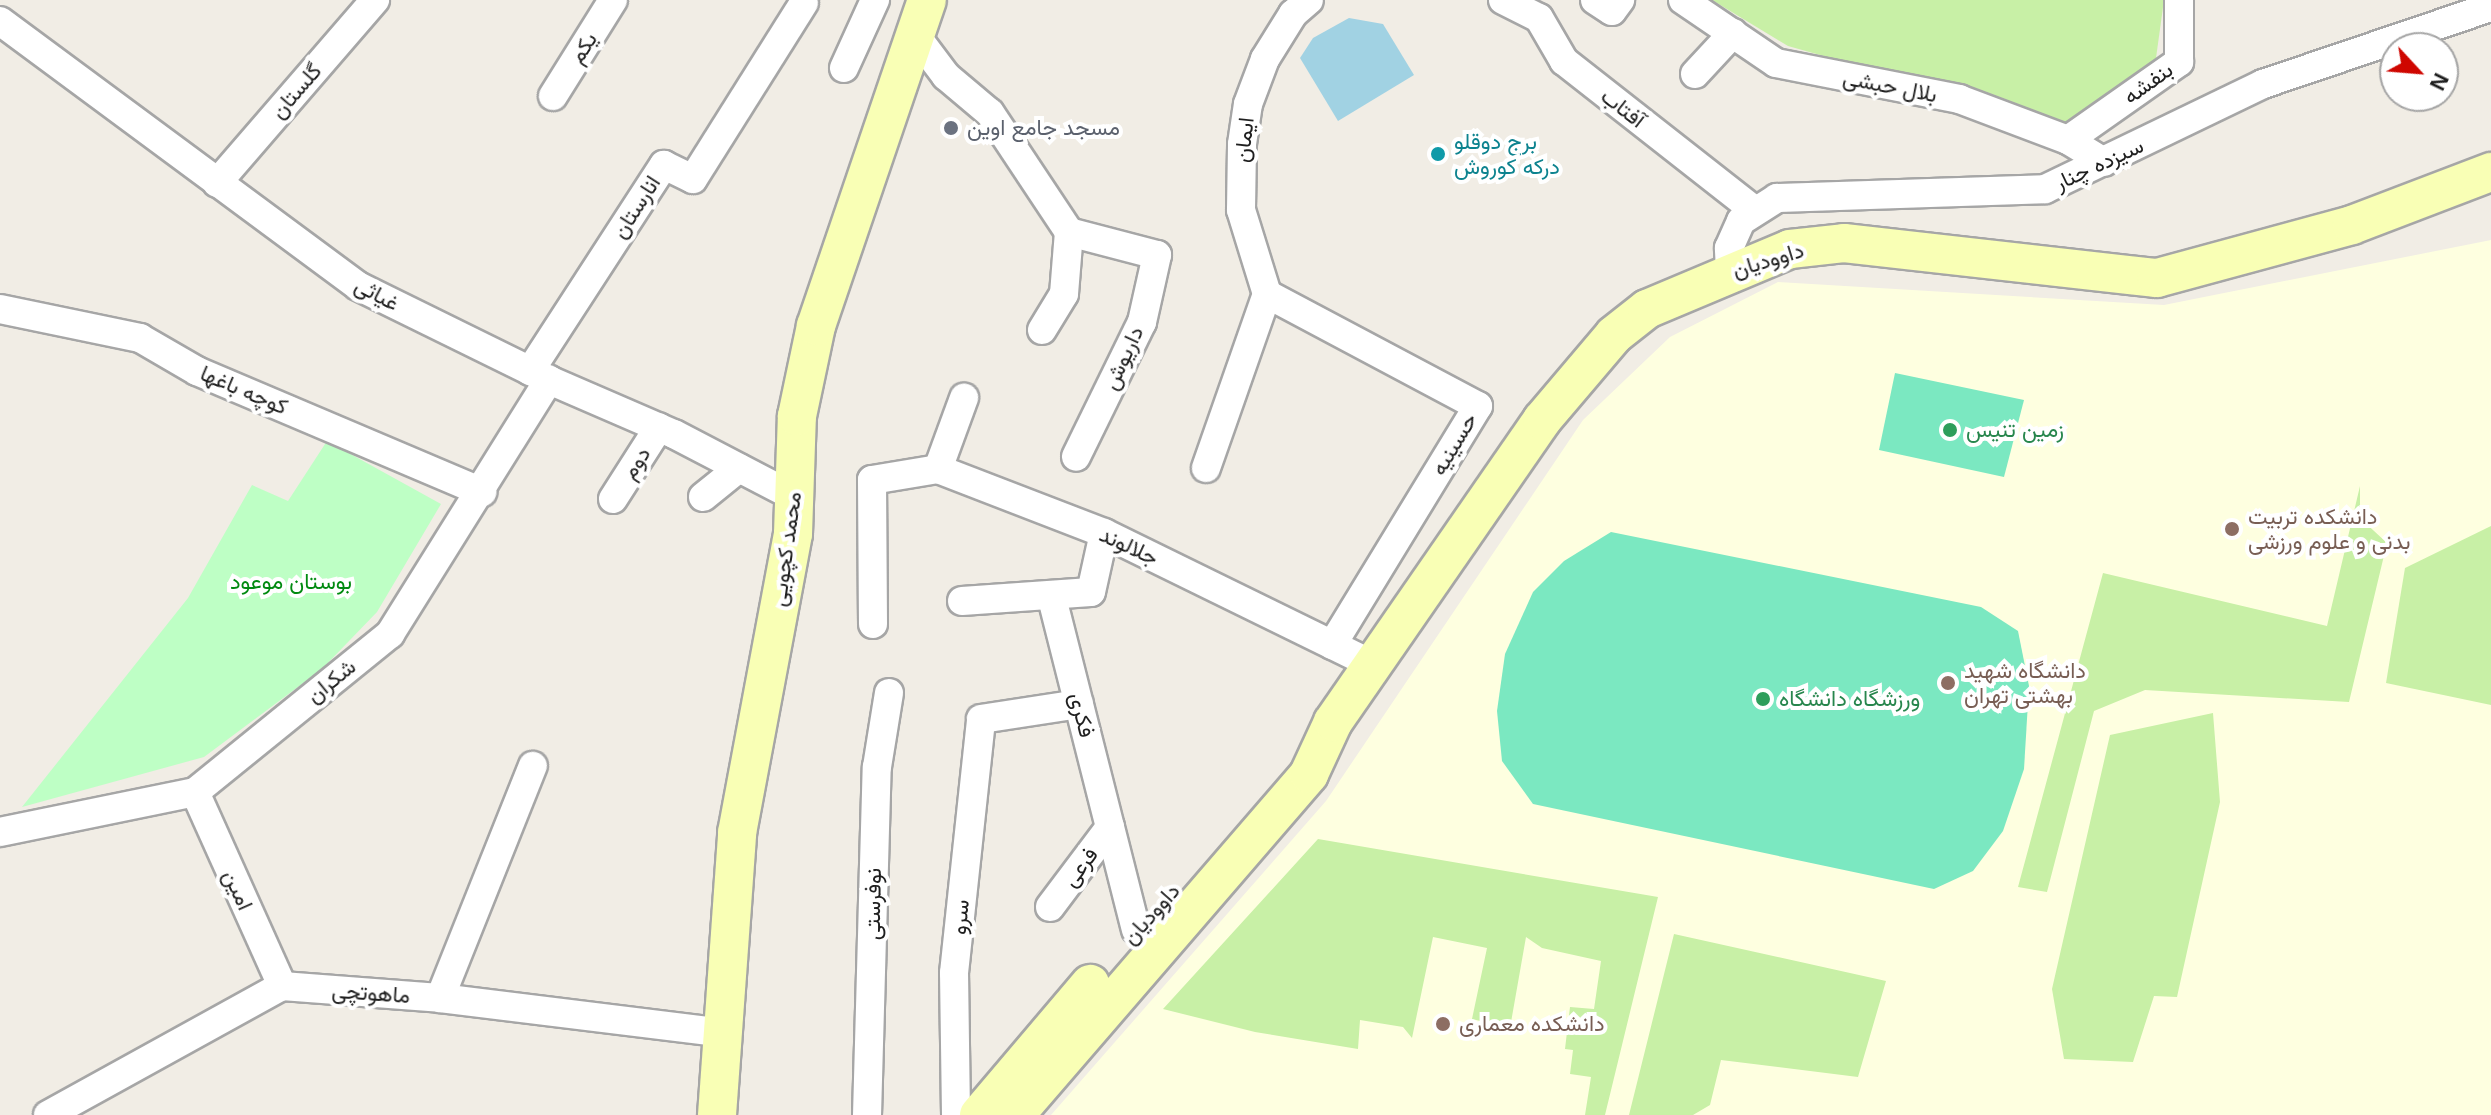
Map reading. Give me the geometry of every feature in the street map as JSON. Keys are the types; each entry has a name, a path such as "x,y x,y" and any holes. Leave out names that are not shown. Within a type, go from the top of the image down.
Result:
{"street":[{"name":"گلستان","path":"217,183 375,0"},
{"name":"یکم","path":"553,96 613,0"},
{"path":"844,68 875,0"},
{"name":"محمد کچویی","path":"717,1115 726,1033 737,833 795,497 797,416 845,214 916,36 927,0"},
{"name":"ایمان","path":"1267,294 1241,210 1242,144 1248,104 1265,59 1293,14 1309,0"},
{"name":"آفتاب","path":"1503,0 1539,18 1564,61 1754,210"},
{"path":"1595,0 1612,11 1620,0"},
{"name":"بلال حبشی","path":"1683,0 1776,63 1959,99 2068,140 2104,162"},
{"name":"بنفشه","path":"2068,140 2179,62 2179,0"},
{"name":"انارستان","path":"540,375 664,165 693,179 804,1"},
{"name":"سیزده چنار","path":"1754,210 1777,198 1806,195 2045,189 2263,84 2491,7"},
{"name":"غیاثی","path":"0,21 358,286 540,375 659,427 795,497"},
{"path":"1695,74 1733,33"},
{"path":"916,36 946,76 990,113 1069,232 1064,294 1042,330"},
{"name":"داوودیان","path":"2450,190 2491,159"},
{"name":"داوودیان","path":"1015,1115 1309,774 1333,722 1573,379 1647,309 1730,270 1790,249 1844,243 2157,278 2352,225 2491,172"},
{"path":"1730,270 1729,248 1741,221 1754,210"},
{"name":"داریوش","path":"1069,232 1157,255 1142,322 1076,457"},
{"path":"1206,468 1267,294"},
{"name":"حسینیه","path":"1267,294 1478,406 1332,645"},
{"name":"کوچه باغها","path":"0,309 140,338 197,371 482,492"},
{"name":"شکران","path":"0,832 195,792 390,634 482,492 540,375"},
{"path":"873,624 872,480 938,469 964,398"},
{"name":"دوم","path":"613,499 659,427"},
{"path":"703,497 739,468"},
{"name":"جلالوند","path":"938,469 1104,533 1373,665"},
{"path":"962,601 1052,598 1091,592 1104,533"},
{"name":"فکری","path":"1052,598 1136,930"},
{"name":"نوفرستی","path":"867,1115 877,767 889,693"},
{"name":"سرو","path":"956,1115 954,973 981,719 1079,704"},
{"name":"داوودیان","path":"979,1115 1136,930 1289,757 1333,722"},
{"path":"440,998 533,766"},
{"name":"امین","path":"195,792 282,986"},
{"name":"فرعی","path":"1050,907 1110,827"},
{"path":"48,1115 282,986"},
{"name":"ماهوتچی","path":"282,986 440,998 726,1033"}],"shaded area":[{"name":"دانشگاه شهید بهشتی تهران","path":"2491,240 2491,1115 1051,1115 1326,801 1583,420 1670,337 1778,282 2164,305"}],"green space":[{"path":"1712,0 2164,0 2156,58 2073,126 1788,46"},
{"name":"زمین تنیس","path":"1895,373 2024,400 2004,477 1879,450"},
{"name":"بوستان موعود","path":"327,441 441,504 377,612 322,669 204,757 22,807 188,598 252,485 288,501"},
{"path":"2360,486 2360,518 2387,543 2349,702 2145,690 2094,711 2047,892 2018,887 2103,573 2327,626"},
{"path":"2491,526 2491,705 2386,683 2405,568"},
{"name":"ورزشگاه دانشگاه","path":"1611,532 1981,607 2018,631 2029,686 2024,769 2003,831 1973,871 1934,889 1533,804 1502,761 1497,711 1505,654 1533,592 1564,561"},
{"path":"2213,713 2220,802 2177,997 2154,996 2133,1062 2064,1059 2052,989 2110,735"},
{"path":"1318,839 1658,897 1605,1115 1585,1115 1591,1077 1570,1074 1573,1050 1565,1049 1570,1007 1594,1009 1601,961 1542,948 1526,937 1510,1028 1472,1019 1487,948 1433,937 1412,1038 1403,1027 1360,1020 1358,1049 1255,1032 1163,1009"},
{"path":"1674,934 1886,981 1858,1077 1721,1060 1710,1105 1693,1115 1629,1115"}],"water":[{"path":"1349,18 1383,24 1414,75 1338,121 1300,58 1313,38"}],"place":[{"name":"مسجد جامع اوین","path":"951,128"},
{"name":"برج دوقلو درکه کوروش","path":"1438,154"},
{"name":"زمین تنیس","path":"1950,430"},
{"name":"دانشکده تربیت بدنی و علوم ورزشی","path":"2232,529"},
{"name":"دانشگاه شهید بهشتی تهران","path":"1948,683"},
{"name":"ورزشگاه دانشگاه","path":"1763,699"},
{"name":"دانشکده معماری","path":"1443,1024"}]}
